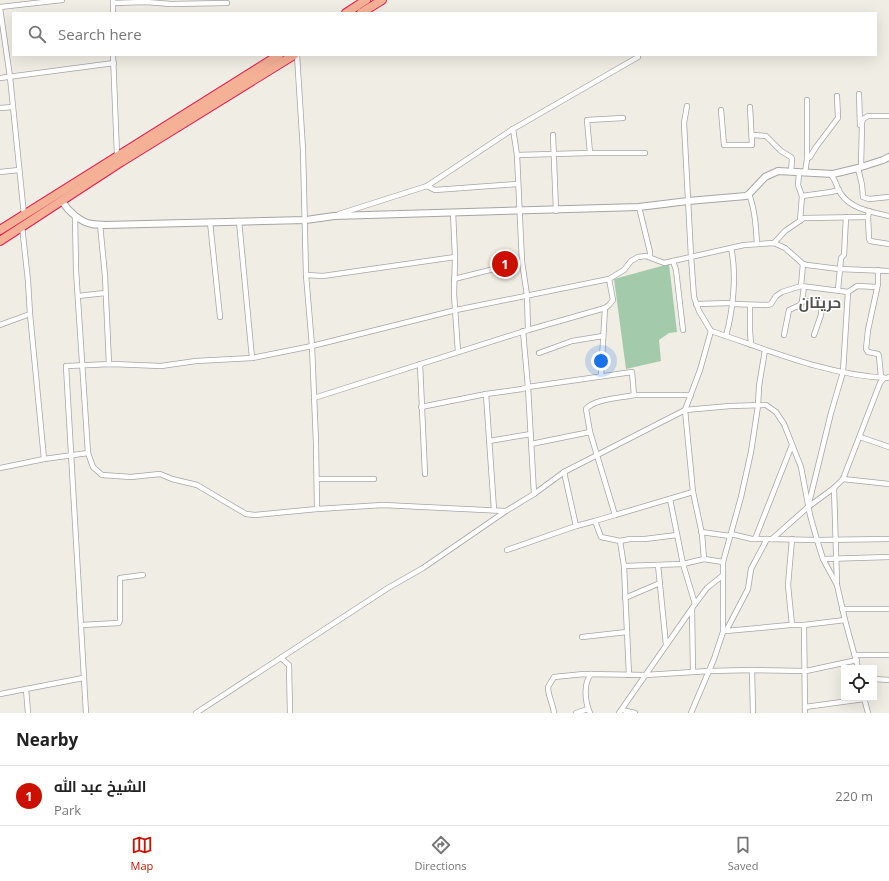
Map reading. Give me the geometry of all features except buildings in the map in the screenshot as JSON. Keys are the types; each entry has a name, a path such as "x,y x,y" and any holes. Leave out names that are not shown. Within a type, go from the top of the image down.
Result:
{"highway":[{"path":"348,12 366,0"},
{"path":"363,12 382,0"},
{"path":"0,230 117,155 183,116 277,56"},
{"path":"0,241 121,162 294,56"},
{"path":"62,201 64,189"},
{"path":"51,198 62,201"}],"street":[{"path":"24,215 10,77 0,7 62,0"},
{"path":"113,12 112,2 227,3"},
{"path":"114,56 117,155"},
{"path":"296,56 303,143 306,220 306,275 312,346 317,509"},
{"path":"334,216 380,200 428,186 513,129 638,57"},
{"path":"0,78 114,64"},
{"path":"859,94 859,167 863,197 869,199 889,197"},
{"path":"800,221 802,196 798,185 807,159 838,118 837,96"},
{"path":"807,100 807,159"},
{"path":"687,106 684,123 694,298 698,311 706,325 712,331 765,350 843,372 858,375 885,377"},
{"path":"0,108 12,107"},
{"path":"721,110 724,145 752,145 750,107"},
{"path":"859,167 863,119 868,116 889,116"},
{"path":"590,153 587,120 623,118"},
{"path":"513,129 517,155 517,184 522,262 527,295 526,330 528,387 534,494"},
{"path":"553,135 556,211"},
{"path":"752,135 766,136 781,151 791,156 791,172"},
{"path":"517,155 645,153"},
{"path":"62,201 75,216 91,224 306,220 334,216 639,208 688,201 743,196 749,194 765,177 778,171 833,174 889,157"},
{"path":"0,172 19,170"},
{"path":"829,173 834,177 839,190 846,200 869,214"},
{"path":"428,186 435,190 517,184"},
{"path":"802,196 839,190"},
{"path":"749,194 753,204 757,244"},
{"path":"639,208 650,257"},
{"path":"453,212 455,257 454,279 458,352"},
{"path":"869,214 870,242 889,244"},
{"path":"774,243 785,231 804,218 846,217 869,214 889,216"},
{"path":"75,216 74,234 88,453 93,467 102,475 130,477 160,474 172,479 197,485 246,514 255,515 383,505 506,511"},
{"path":"838,290 840,258 844,255 846,217"},
{"path":"239,221 252,358"},
{"path":"210,222 220,317"},
{"path":"100,224 105,276 109,364"},
{"path":"22,226 44,459"},
{"path":"86,713 66,366 109,364 161,366 196,361 252,358 312,346 456,310 609,279 624,270 638,257 650,257 664,263 731,248 774,243 785,248 803,264 839,269 889,271"},
{"path":"726,336 731,318 732,304 733,258 731,248"},
{"path":"306,275 323,276 455,257"},
{"path":"673,261 676,270 683,330"},
{"path":"454,279 522,262"},
{"path":"784,335 789,310 800,304 802,301 803,264"},
{"path":"878,270 877,287 868,330 866,349 868,352 878,354 880,356 885,377"},
{"path":"314,398 526,330 605,308 613,300 609,279"},
{"path":"696,304 732,304 750,306 771,304 776,296 782,292 802,287 848,292 857,286 877,287"},
{"path":"808,507 831,413 843,372 848,292"},
{"path":"78,296 106,293"},
{"path":"802,301 822,304 821,315 814,335"},
{"path":"750,306 751,345"},
{"path":"601,376 605,308"},
{"path":"0,325 30,314"},
{"path":"704,559 702,532 693,492 685,410 700,370 712,331"},
{"path":"539,353 572,341 603,336"},
{"path":"725,631 722,576 723,562 751,452 765,350"},
{"path":"420,364 425,474"},
{"path":"421,407 528,387 632,372 634,395"},
{"path":"691,713 725,631 748,589 751,569 770,540 843,479 880,383 885,377"},
{"path":"486,394 494,510"},
{"path":"615,515 590,432 586,409 596,402 634,395 691,395"},
{"path":"196,713 388,588 428,564 506,511 534,494 564,472 685,410 766,405 776,412 784,424 801,467 808,507 817,540 823,559 837,585"},
{"path":"531,444 590,432"},
{"path":"489,441 531,434"},
{"path":"860,437 889,447"},
{"path":"755,539 792,445"},
{"path":"0,468 44,459 88,453"},
{"path":"564,472 576,526"},
{"path":"317,479 374,479"},
{"path":"843,479 889,484"},
{"path":"834,488 837,585 858,665"},
{"path":"507,550 576,526 693,492"},
{"path":"670,499 683,564 695,604"},
{"path":"595,521 601,537 620,541 677,535"},
{"path":"702,532 770,540 889,539"},
{"path":"792,539 788,585 792,625"},
{"path":"620,541 624,566 629,674"},
{"path":"823,559 889,557"},
{"path":"624,566 683,564 704,559 723,562"},
{"path":"658,565 666,645"},
{"path":"81,625 119,623 120,578 143,575"},
{"path":"634,713 621,711 695,604 707,588 722,576"},
{"path":"625,598 660,583"},
{"path":"692,609 693,672"},
{"path":"842,609 889,609"},
{"path":"725,631 792,625 804,626 845,620"},
{"path":"804,626 806,671 805,713"},
{"path":"582,637 627,632"},
{"path":"855,655 889,655"},
{"path":"281,658 289,665 290,713"},
{"path":"554,713 548,687 554,677 591,674 646,675 709,671 806,671 857,660"},
{"path":"752,670 753,713"},
{"path":"576,713 589,711 586,692 587,682 591,674"},
{"path":"0,694 83,678"},
{"path":"877,679 889,680"},
{"path":"26,689 28,713"},
{"path":"805,707 844,701"},
{"path":"865,701 868,713"}],"green space":[{"path":"669,264 677,332 669,333 659,340 661,361 626,369 614,279"}],"place":[{"name":"الشيخ عبد الله","path":"505,264"}],"district":[{"name":"حريتان","path":"820,303"}]}
